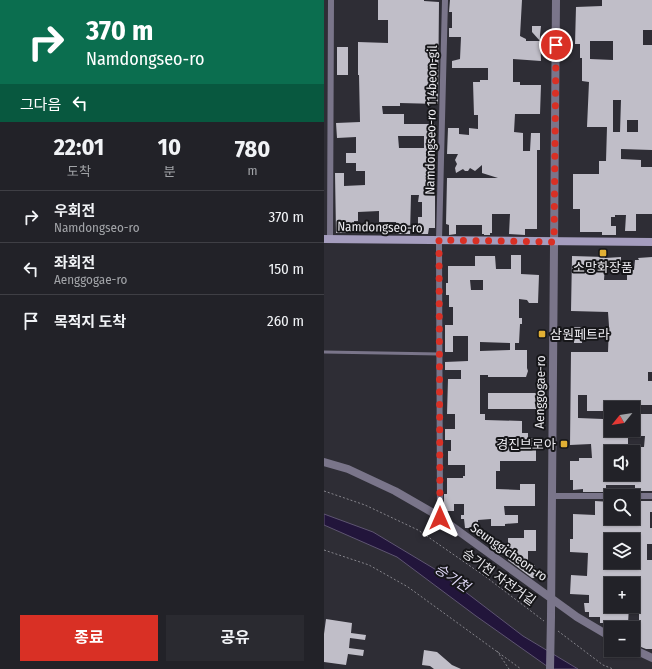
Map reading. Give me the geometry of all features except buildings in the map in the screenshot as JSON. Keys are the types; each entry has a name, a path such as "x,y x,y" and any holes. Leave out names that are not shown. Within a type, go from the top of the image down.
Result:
{"main road":[{"name":"Namdongseo-ro","path":"327,239 652,242"}],"street":[{"path":"327,239 332,0"},
{"name":"Namdongseo-ro 114beon-gil","path":"440,518 439,240 445,0"},
{"name":"Aenggogae-ro","path":"550,669 549,619 556,0"},
{"name":"Seunggicheon-ro","path":"324,462 348,469 375,482 440,518 550,596 577,617 604,633"},
{"path":"551,496 604,496"},
{"path":"640,496 652,496"},
{"path":"640,652 652,658"}],"lane":[{"path":"324,352 440,354"}],"path":[{"name":"승기천 자전거길","path":"324,491 365,505 418,530 549,619"},
{"path":"324,550 369,565 408,587 521,669"},
{"path":"553,628 603,665 613,669"},
{"path":"496,650 509,669"}],"shaded area":[{"path":"324,514 373,532 438,571 523,636 578,669 551,669 476,616 397,557 324,525"}],"place":[{"name":"소망화장품","path":"603,253"},
{"name":"삼원페트라","path":"542,334"},
{"name":"경진브로아","path":"564,444"}],"route":[{"path":"440,518 439,240 554,242 556,45"}],"water label":[{"name":"승기천","path":"452,578"}]}
